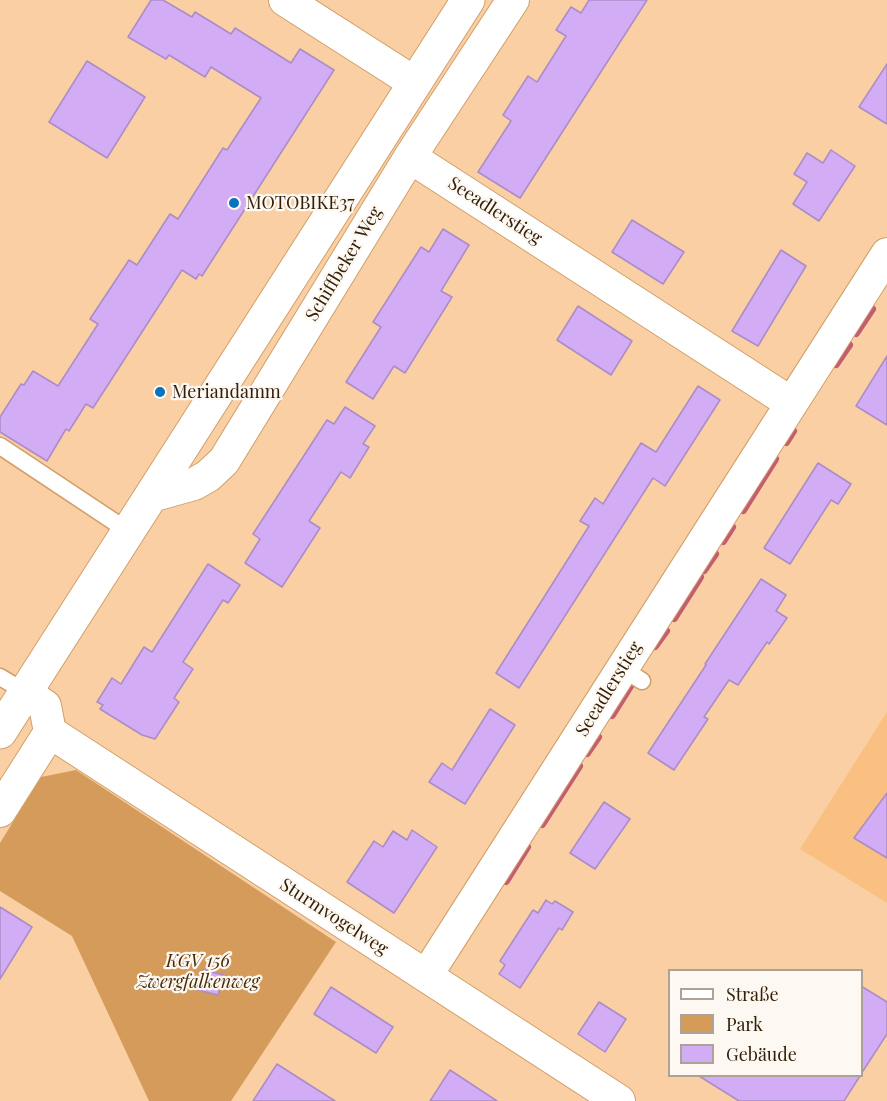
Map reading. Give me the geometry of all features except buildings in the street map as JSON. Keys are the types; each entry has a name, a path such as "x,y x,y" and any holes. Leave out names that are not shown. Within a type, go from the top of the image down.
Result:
{"main road":[{"name":"Schiffbeker Weg","path":"0,732 13,685 128,531 468,0"}],"street":[{"path":"285,0 415,83"},
{"name":"Schiffbeker Weg","path":"151,496 194,484 208,476 224,461 410,157 513,0"},
{"name":"Seeadlerstieg","path":"410,157 791,403"},
{"name":"Seeadlerstieg","path":"426,976 632,675 791,403 887,254"},
{"path":"0,811 50,732 45,706 13,685"},
{"name":"Sturmvogelweg","path":"50,732 619,1101"}],"lane":[{"path":"0,446 128,531"}],"shaded area":[{"path":"887,712 887,903 800,849"}],"green space":[{"name":"KGV 156 Zwergfalkenweg","path":"76,770 336,942 231,1101 149,1101 72,936 0,891 0,843 41,777"}],"waterway":[{"path":"856,333 872,309"},
{"path":"836,364 849,345"},
{"path":"786,442 793,431"},
{"path":"743,510 775,459"},
{"path":"723,541 732,527"},
{"path":"704,570 715,554"},
{"path":"674,618 700,577"},
{"path":"655,646 666,631"},
{"path":"612,715 632,683"},
{"path":"587,753 598,737"},
{"path":"542,824 579,766"},
{"path":"506,881 527,847"}],"place":[{"name":"MOTOBIKE37","path":"234,203"},
{"name":"Meriandamm","path":"160,392"}]}
